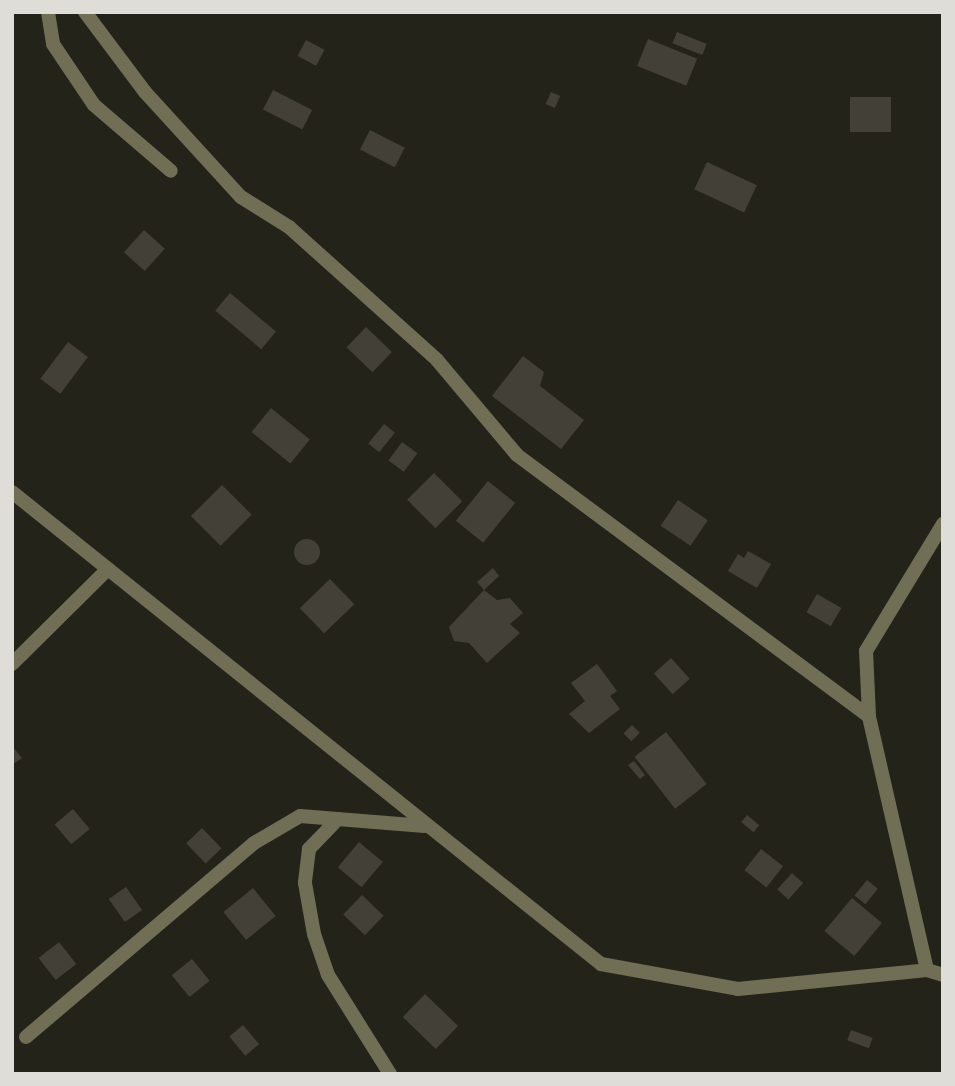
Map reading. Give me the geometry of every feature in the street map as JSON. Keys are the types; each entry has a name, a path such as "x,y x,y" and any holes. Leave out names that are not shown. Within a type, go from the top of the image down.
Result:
{"street":[{"path":"48,12 53,44 94,105 171,171"},
{"path":"85,12 145,92 241,197 289,228 437,360 517,455 869,716"},
{"path":"12,492 425,826 601,964 738,989 927,970 943,975"},
{"path":"927,970 869,716 866,651 943,524"},
{"path":"12,664 108,569"},
{"path":"26,1037 254,843 300,816 425,826"},
{"path":"338,819 309,849 305,883 314,934 328,975 390,1074"}],"building":[{"path":"677,32 707,44 702,55 673,43"},
{"path":"648,39 697,59 686,86 637,66"},
{"path":"306,40 325,50 316,66 298,56"},
{"path":"273,90 312,110 302,130 263,110"},
{"path":"551,92 560,96 555,108 546,104"},
{"path":"850,97 891,97 891,132 850,132"},
{"path":"370,130 405,148 395,167 360,150"},
{"path":"707,162 757,185 744,212 694,189"},
{"path":"144,230 165,249 145,271 124,252"},
{"path":"230,293 276,332 261,349 215,311"},
{"path":"366,327 392,352 372,372 347,347"},
{"path":"68,342 88,357 60,394 40,379"},
{"path":"523,356 544,372 540,386 584,420 561,449 492,396"},
{"path":"271,408 310,439 290,464 251,432"},
{"path":"384,424 395,433 379,452 368,443"},
{"path":"402,442 417,453 404,472 388,461"},
{"path":"434,473 462,501 435,528 407,500"},
{"path":"488,481 515,503 483,543 456,521"},
{"path":"222,485 252,515 221,546 191,516"},
{"path":"678,500 708,520 691,546 661,526"},
{"path":"307,539 316,543 320,552 316,561 307,565 298,561 294,552 298,543"},
{"path":"748,551 771,564 757,588 728,571 738,554 744,558"},
{"path":"493,568 499,576 484,590 477,582"},
{"path":"330,579 354,604 324,633 300,608"},
{"path":"484,590 497,600 510,598 523,613 510,624 520,633 487,663 469,643 454,641 449,627"},
{"path":"817,594 841,608 831,626 806,612"},
{"path":"671,658 690,679 673,694 654,673"},
{"path":"597,664 617,691 610,696 620,709 589,733 569,714 585,701 571,683"},
{"path":"632,725 640,733 631,741 624,733"},
{"path":"666,732 707,784 675,809 634,757"},
{"path":"12,746 22,758 12,765"},
{"path":"634,761 645,775 640,779 628,765"},
{"path":"73,809 90,829 71,844 55,824"},
{"path":"747,815 759,825 753,832 741,822"},
{"path":"202,828 221,848 206,863 186,843"},
{"path":"359,842 383,862 362,887 338,867"},
{"path":"761,849 783,866 766,888 744,870"},
{"path":"792,873 803,883 788,899 777,889"},
{"path":"867,880 878,889 865,904 854,896"},
{"path":"126,887 142,910 125,922 109,899"},
{"path":"253,888 276,916 246,940 223,912"},
{"path":"362,895 384,916 365,935 343,914"},
{"path":"852,898 882,923 854,956 824,931"},
{"path":"59,942 76,964 56,980 39,958"},
{"path":"192,959 210,981 189,997 172,975"},
{"path":"425,994 458,1026 436,1049 403,1017"},
{"path":"243,1025 259,1044 245,1056 229,1037"},
{"path":"851,1030 873,1038 869,1048 847,1040"}]}
